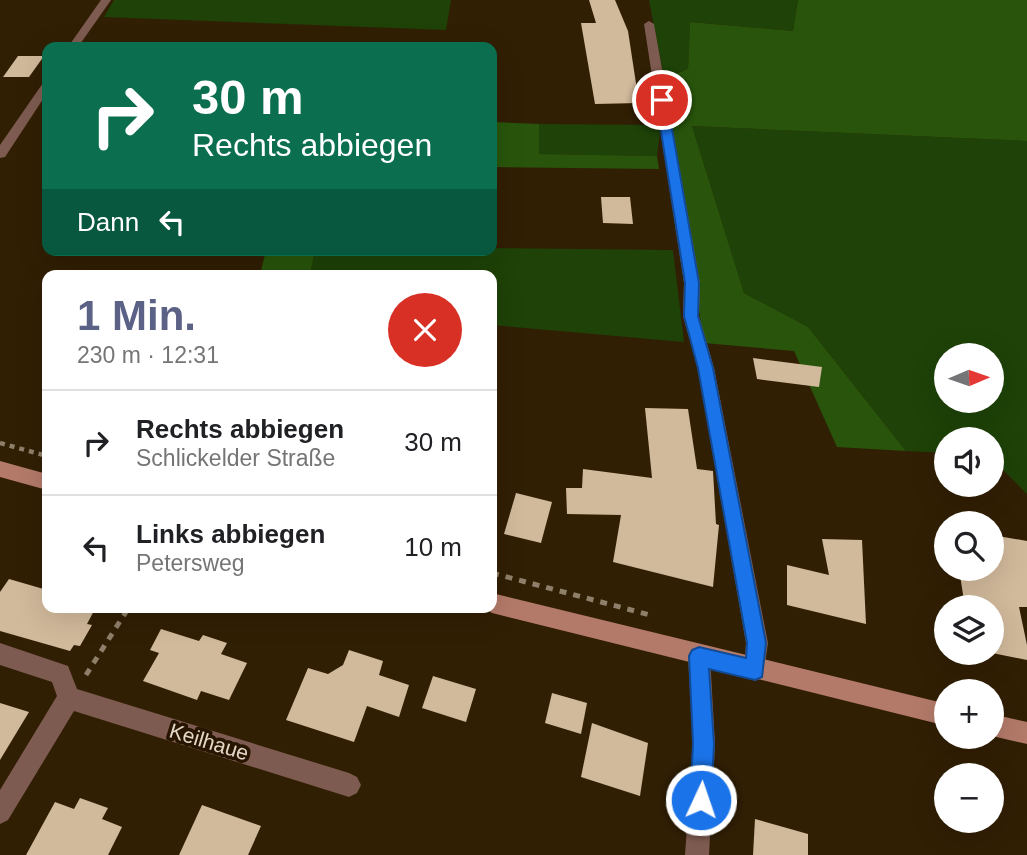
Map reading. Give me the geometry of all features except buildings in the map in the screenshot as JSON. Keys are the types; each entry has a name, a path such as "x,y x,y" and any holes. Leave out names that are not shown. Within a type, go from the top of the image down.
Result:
{"main road":[{"path":"0,468 42,481"},
{"path":"497,604 934,712"},
{"path":"1004,728 1027,733"}],"street":[{"path":"77,42 106,0"},
{"path":"649,24 692,283 691,316 706,368 754,629 755,670"},
{"path":"0,154 42,92"},
{"path":"0,654 60,674 69,698 0,812"},
{"path":"697,855 704,744 699,656"},
{"name":"Keilhaue","path":"69,698 349,785"}],"path":[{"path":"0,443 42,455"},
{"path":"69,698 97,660 125,613"}],"green space":[{"path":"114,0 451,0 446,30 104,17"},
{"path":"649,0 798,0 793,31 690,22 688,69 664,78"},
{"path":"798,0 1027,0 1027,141 692,126 744,293 808,327 906,451 837,447 794,351 704,343 664,78 688,69 690,22 793,31"},
{"path":"497,122 539,124 539,154 657,156 659,169 497,167"},
{"path":"539,124 661,125 657,156 538,154"},
{"path":"692,126 1027,141 1027,494 1004,471 1004,427 934,427 934,452 906,451 808,327 744,293"},
{"path":"497,248 673,250 684,342 497,325 497,270 311,270 314,256 497,256"},
{"path":"265,256 314,256 311,270 261,270"}],"route":[{"path":"662,100 692,283 691,316 706,368 757,643 755,670 699,656 704,744 701,800"}]}
